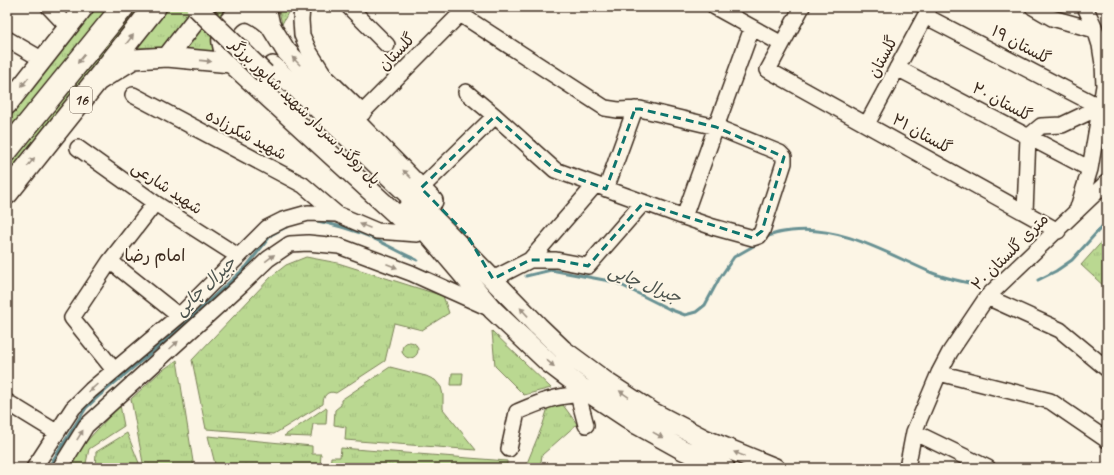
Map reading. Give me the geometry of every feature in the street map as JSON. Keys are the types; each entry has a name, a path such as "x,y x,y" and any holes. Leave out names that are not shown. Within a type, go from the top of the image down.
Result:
{"highway":[{"name":"16","path":"7,150 123,7"},
{"name":"16","path":"7,193 155,7"}],"main road":[{"path":"7,105 84,7"},
{"name":"پل روگذر سردار شهید شاپور برزگر","path":"196,7 269,70"},
{"path":"167,57 206,7"},
{"name":"پل روگذر سردار شهید شاپور برزگر","path":"212,7 269,70 420,221"},
{"path":"493,279 468,235 421,188 358,117 286,51 268,16 259,17 247,12 231,19 224,30 222,43 224,51 231,63 420,221 493,279 563,350 614,388 652,412 704,439 775,468"},
{"path":"94,84 134,59 167,57 231,63"},
{"path":"420,221 493,310 580,392 683,450 725,468"}],"street":[{"path":"49,7 68,27"},
{"path":"302,7 302,35 309,51 325,76 358,117"},
{"path":"349,7 386,45"},
{"path":"715,7 782,44 802,7"},
{"path":"1033,7 1052,18 1095,30"},
{"path":"1076,213 1090,169 1104,86 1100,45 1085,7"},
{"path":"463,10 605,108 618,110 640,108 716,127 780,153 784,157 784,163 762,231 759,236 753,238 713,227 555,170 466,92"},
{"name":"گلستان","path":"358,117 463,10"},
{"name":"گلستان","path":"867,124 928,11"},
{"name":"گلستان ۱۹","path":"928,11 1100,107"},
{"path":"684,217 752,28"},
{"path":"7,39 43,60"},
{"name":"گلستان ۲۱","path":"782,44 768,70 1058,231"},
{"name":"گلستان ۲۰","path":"897,68 1090,169"},
{"name":"شهید شکرزاده","path":"133,95 302,185 337,214"},
{"path":"1025,212 1028,137 1041,126 1062,125 1100,107"},
{"path":"493,279 530,260 600,187 635,109"},
{"path":"421,188 495,116"},
{"name":"شهید شارعی","path":"78,148 155,203 238,256"},
{"name":"۲۰ متری گلستان","path":"907,468 914,432 938,373 950,352 987,297 1028,257 1058,231 1107,182"},
{"path":"530,260 556,260 588,266 643,202"},
{"path":"114,370 72,318 110,261 155,203"},
{"path":"34,468 73,408 114,370 179,316 267,228 283,220 308,213 337,214 377,231 420,221"},
{"path":"60,468 86,426 268,259 290,244 308,243 339,246 411,273 493,310"},
{"path":"110,261 179,316"},
{"path":"987,297 1060,330 1107,369"},
{"path":"938,373 1050,401 1107,440"},
{"path":"509,450 516,412 543,401 580,392 586,425"},
{"path":"7,402 56,432"},
{"path":"914,432 988,468"}],"highlighted area":[{"path":"635,109 640,109 716,127 784,157 762,231 753,238 643,203 588,266 556,260 530,260 493,279 467,235 421,188 495,116 555,170 606,189"}],"green space":[{"path":"94,7 109,7 7,138 7,120 69,43"},
{"path":"135,7 141,7 112,47 7,175 7,168"},
{"path":"165,7 198,7 165,48 134,48"},
{"path":"214,7 245,7 217,53 179,51"},
{"path":"278,7 291,7 282,24"},
{"path":"1107,236 1107,289 1081,265"},
{"path":"306,257 338,263 443,296 449,313 422,330 394,323 385,361 336,393 330,392 326,394 323,404 274,434 206,429 192,360 272,276 286,265"},
{"path":"492,331 551,388 524,395 495,366"},
{"path":"407,342 413,342 418,347 416,356 413,358 407,358 402,353 402,347"},
{"path":"177,360 194,468 144,468 131,399 160,372"},
{"path":"390,367 426,376 435,380 441,387 443,395 443,409 476,450 345,440 346,427 334,425 335,410 341,405 341,400"},
{"path":"452,373 463,373 462,385 451,385"},
{"path":"560,401 577,424 542,455 540,468 525,468 543,424 549,404"},
{"path":"120,405 124,426 89,449 85,468 68,468 85,443"},
{"path":"325,408 327,409 326,424 313,424 311,437 284,436"},
{"path":"127,433 141,468 95,468 96,452"},
{"path":"208,436 312,446 312,454 321,454 320,468 216,468"},
{"path":"341,448 507,461 507,468 330,468 331,457 340,457"}],"waterway":[{"name":"جیرال چایی","path":"313,220 363,234 417,260"},
{"name":"جیرال چایی","path":"1038,280 1056,271 1072,260 1107,221"},
{"name":"جیرال چایی","path":"48,468 86,408 165,341 247,266 271,235 290,225"},
{"name":"جیرال چایی","path":"765,238 781,232 791,231 809,230 827,232 862,242 935,274 974,284"},
{"name":"جیرال چایی","path":"526,276 551,270 615,282 669,309 685,315 696,312 705,305 719,279 734,257 757,244"}],"district":[{"name":"امام رضا","path":"155,255"}]}
